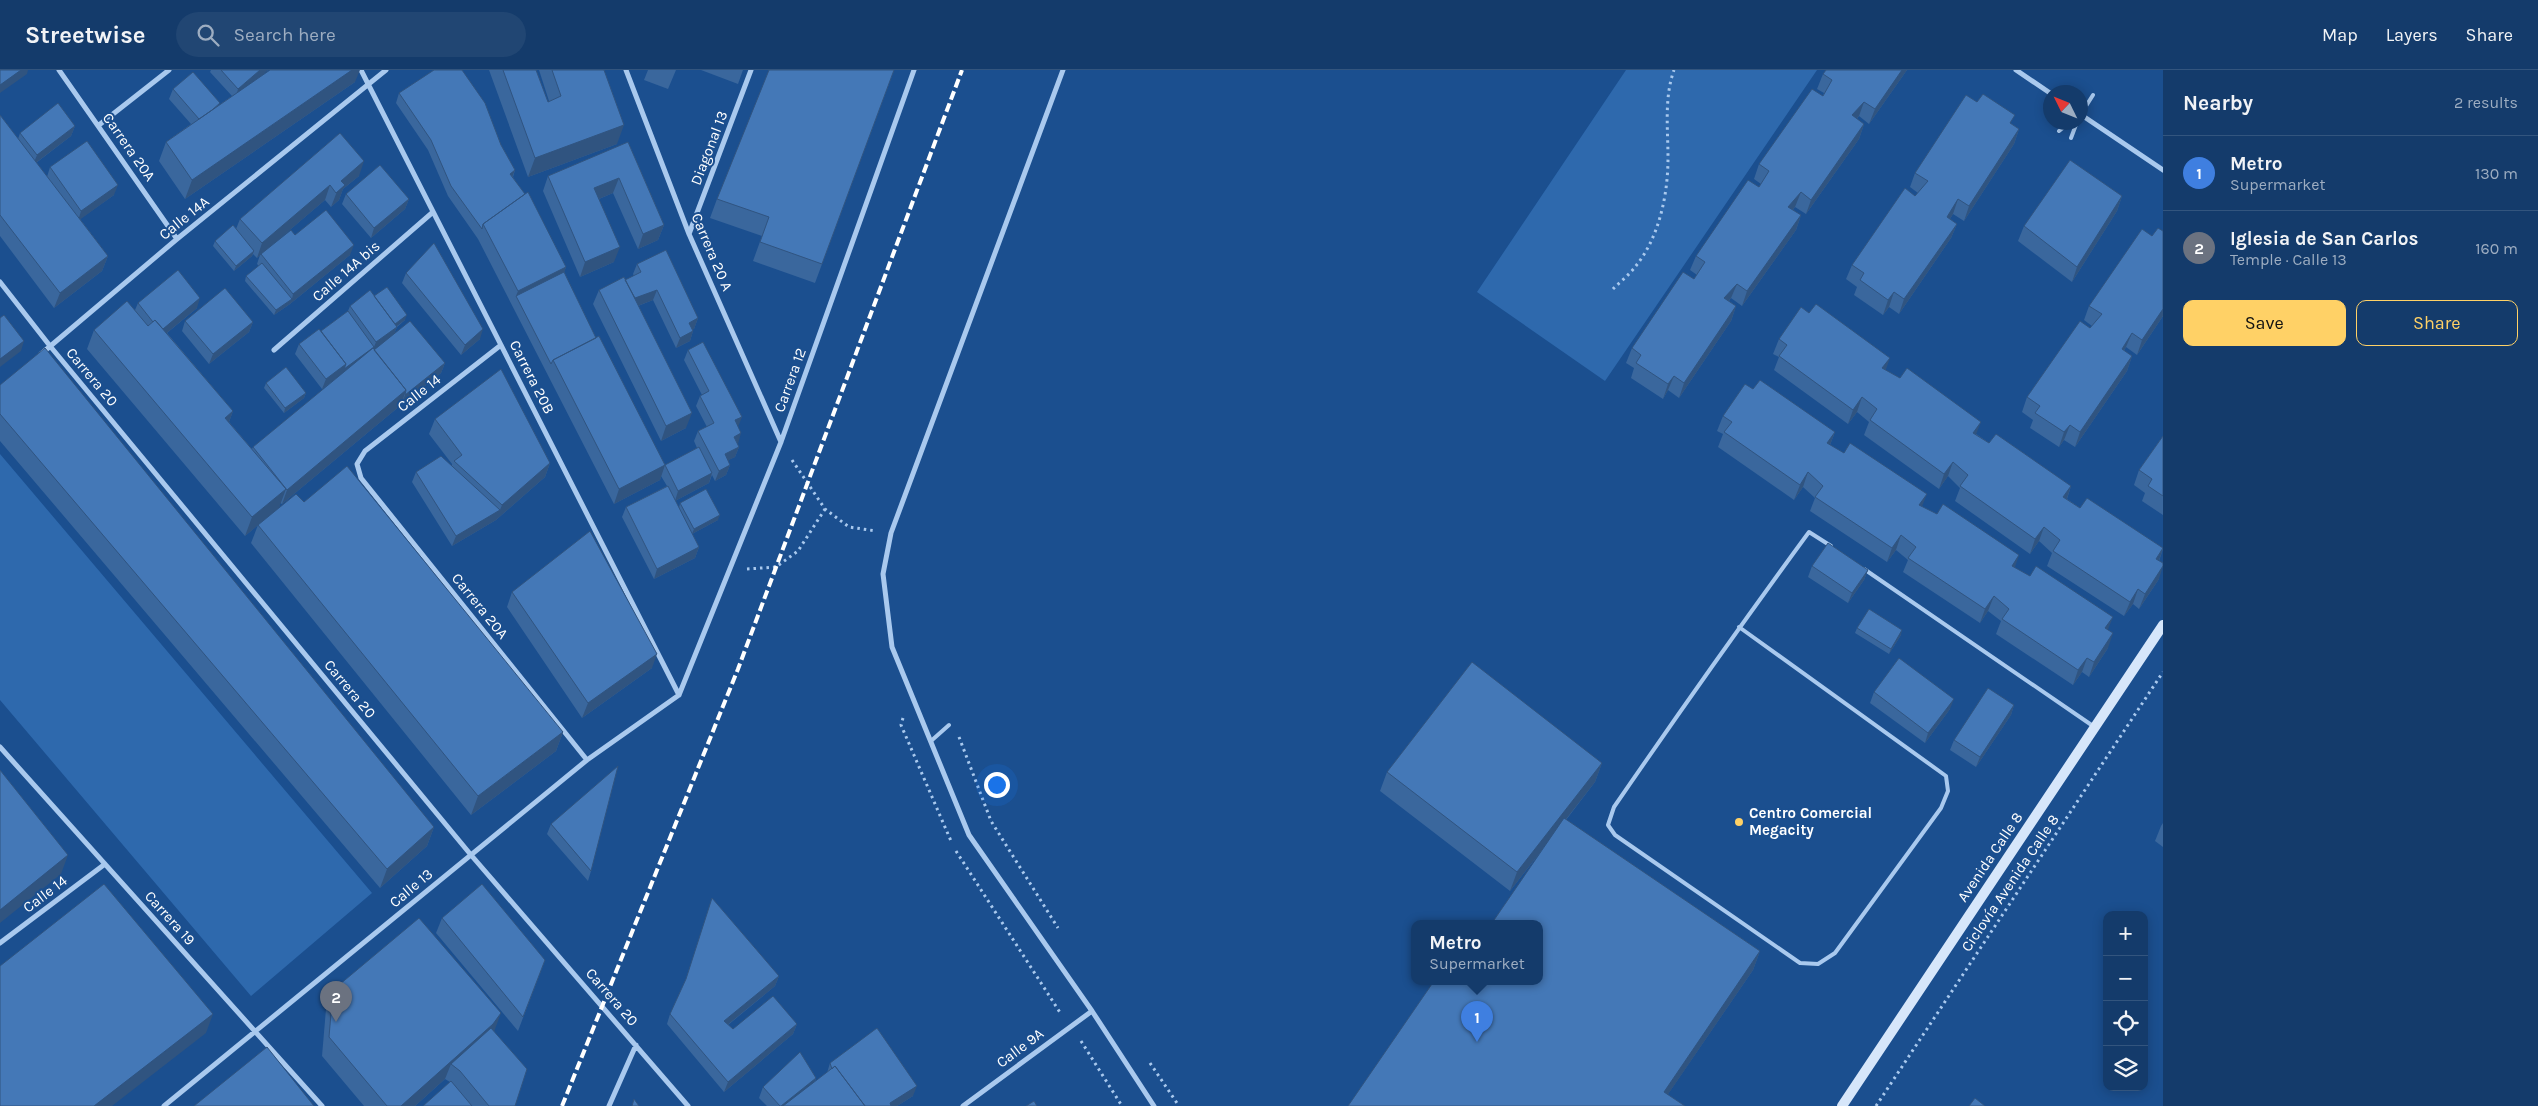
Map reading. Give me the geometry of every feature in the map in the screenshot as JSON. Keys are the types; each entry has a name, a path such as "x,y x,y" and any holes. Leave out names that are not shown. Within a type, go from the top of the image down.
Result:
{"main road":[{"name":"Avenida Calle 8","path":"1842,1106 2163,625"}],"street":[{"name":"Carrera 20A","path":"59,70 177,239"},
{"path":"99,125 169,70"},
{"name":"Carrera 20B","path":"362,70 680,695"},
{"name":"Calle 14A","path":"36,358 177,239 386,70"},
{"name":"Carrera 20 A","path":"626,70 689,234 781,442"},
{"name":"Diagonal 13","path":"689,234 751,70"},
{"name":"Carrera 12","path":"680,695 781,442 914,70"},
{"path":"1063,70 891,533 883,574 892,647 932,741 968,835 1092,1011 1154,1106"},
{"path":"2016,70 2043,89"},
{"path":"2088,119 2163,170"},
{"name":"Calle 14A bis","path":"274,350 433,212"},
{"name":"Carrera 20","path":"0,282 50,346 471,855 688,1106"},
{"name":"Calle 14","path":"357,464 365,451 501,345"},
{"name":"Carrera 20A","path":"357,464 361,478 587,760"},
{"name":"Calle 13","path":"164,1106 257,1032 587,760 680,695"},
{"name":"Carrera 19","path":"0,747 322,1106"},
{"name":"Calle 14","path":"0,943 105,864"},
{"name":"Calle 9A","path":"963,1106 1092,1011"},
{"path":"609,1106 636,1045"}],"lane":[{"path":"2088,103 2093,95"},
{"path":"2070,138 2074,130"},
{"path":"1739,627 1946,776 1948,791 1941,808 1835,953 1818,964 1800,963 1615,835 1608,825 1614,807 1739,627 1810,532 1834,548"},
{"path":"1858,565 2095,727"},
{"path":"932,741 949,725"}],"path":[{"path":"1613,289 1635,267 1652,239 1663,204 1668,160 1667,122 1671,79 1674,70"},
{"path":"781,442 825,508 849,527 891,533"},
{"path":"730,570 776,567 798,552 825,508"},
{"name":"Ciclovía Avenida Calle 8","path":"1876,1106 2163,672"},
{"path":"956,728 990,821 1063,936"},
{"path":"1148,1061 1179,1106"}],"shaded area":[{"path":"1626,70 1817,70 1605,381 1477,292"},
{"path":"0,454 372,893 251,996 0,700"}],"building":[{"path":"0,70 21,70 0,85"},
{"path":"221,70 260,70 238,89"},
{"path":"270,70 352,70 192,180 166,142"},
{"path":"434,70 462,70 485,103 501,145 515,170 510,174 525,194 483,224 482,229 451,186 431,140 399,93"},
{"path":"503,70 536,70 548,102 561,96 552,70 604,70 624,125 535,158"},
{"path":"769,70 894,70 822,264 760,242 769,217 717,199"},
{"path":"1826,70 1902,70 1875,109 1864,102 1852,115 1864,124 1811,200 1801,192 1788,207 1801,215 1747,291 1737,284 1724,298 1736,306 1684,383 1674,376 1668,384 1636,363 1641,355 1632,348 1683,272 1694,279 1705,262 1696,256 1748,180 1759,187 1769,171 1759,164 1812,89 1823,96 1832,80 1823,74"},
{"path":"193,72 220,103 199,119 173,89"},
{"path":"1983,94 2015,115 2010,123 2019,129 1969,206 1958,199 1947,217 1957,224 1904,299 1894,292 1888,300 1860,280 1864,273 1852,265 1905,188 1915,196 1928,181 1915,173 1966,95 1977,102"},
{"path":"58,103 75,126 37,155 20,133"},
{"path":"0,115 108,256 60,293 0,215"},
{"path":"340,133 364,161 341,181 345,185 336,193 330,185 262,243 240,219"},
{"path":"87,141 118,185 81,211 50,167"},
{"path":"628,142 664,225 643,234 619,178 594,188 620,247 585,262 548,176"},
{"path":"2070,160 2122,196 2077,267 2024,226"},
{"path":"380,165 409,199 374,228 346,194"},
{"path":"528,192 566,267 518,291 483,224"},
{"path":"326,210 354,245 293,294 261,254 291,230 295,235"},
{"path":"233,225 254,251 236,266 215,241"},
{"path":"2158,228 2163,231 2163,309 2142,340 2132,333 2122,349 2132,356 2080,432 2070,425 2064,432 2035,413 2040,406 2027,397 2080,321 2090,328 2102,314 2089,306 2142,229 2152,236"},
{"path":"434,243 483,329 465,345 406,273"},
{"path":"666,250 698,318 689,323 693,331 680,338 657,290 635,298 625,280 641,272 637,264"},
{"path":"262,263 292,299 276,310 246,276"},
{"path":"178,270 200,298 163,329 155,320 153,322 138,303"},
{"path":"564,272 596,338 553,360 551,364 516,296"},
{"path":"624,277 692,413 666,426 599,290"},
{"path":"387,287 407,315 395,324 374,296"},
{"path":"225,288 253,322 213,354 185,321"},
{"path":"370,290 397,327 376,342 350,306"},
{"path":"127,301 148,326 155,320 233,411 225,418 286,489 252,517 94,330"},
{"path":"1816,304 1890,358 1882,368 1900,378 1907,368 1981,422 1973,433 1989,443 1996,434 2071,486 2063,497 2080,508 2087,498 2163,548 2156,559 2163,563 2163,566 2145,594 2138,589 2130,602 2053,551 2060,540 2044,527 2035,539 1960,486 1968,475 1953,462 1944,474 1870,420 1877,409 1862,397 1853,410 1779,356 1787,345 1779,339 1801,307 1809,313"},
{"path":"348,311 374,347 344,369 346,364 321,331"},
{"path":"4,315 24,341 0,359 0,318"},
{"path":"410,321 445,363 405,395 406,390 374,350"},
{"path":"319,329 346,364 326,379 299,344"},
{"path":"599,336 665,465 619,489 553,360"},
{"path":"703,342 742,417 735,420 741,433 734,437 739,447 725,454 730,465 719,471 698,431 714,423 700,396 709,391 688,350"},
{"path":"45,348 434,827 387,869 0,414 0,385"},
{"path":"373,348 406,390 287,490 253,447"},
{"path":"286,367 306,393 285,408 266,383"},
{"path":"501,369 550,463 502,505 454,461 462,455 435,419"},
{"path":"1760,380 1835,432 1827,443 1844,453 1850,443 1927,494 1919,505 1937,514 1943,504 2019,555 2012,566 2030,576 2036,566 2113,617 2105,628 2113,633 2094,662 2087,658 2078,670 2002,619 2009,609 1994,596 1985,609 1908,558 1916,547 1901,535 1892,548 1815,497 1823,486 1808,472 1800,485 1724,432 1732,422 1723,416 1745,384 1753,389"},
{"path":"2163,436 2163,496 2148,486 2152,479 2139,470"},
{"path":"699,447 712,473 678,491 665,465"},
{"path":"441,456 500,510 456,536 416,472"},
{"path":"347,466 563,732 478,796 258,525 296,494 304,502"},
{"path":"668,486 699,547 657,569 626,507"},
{"path":"706,489 720,515 694,529 680,503"},
{"path":"590,531 657,654 588,703 512,592"},
{"path":"1828,543 1868,570 1852,593 1812,566"},
{"path":"1869,609 1902,630 1891,649 1857,628"},
{"path":"1899,658 1954,699 1928,733 1874,692"},
{"path":"1472,662 1602,763 1517,872 1387,772"},
{"path":"1988,688 2014,705 1980,757 1954,740"},
{"path":"618,766 591,871 551,824"},
{"path":"0,770 68,855 0,910"},
{"path":"1564,818 1760,951 1664,1092 1685,1106 1348,1106 1431,985 1543,985 1543,920 1494,920"},
{"path":"104,884 213,1014 94,1106 0,1106 0,966"},
{"path":"482,884 545,960 523,1017 442,918"},
{"path":"712,898 779,976 724,1021 733,1029 773,996 797,1024 728,1082 670,1014 686,979"},
{"path":"419,918 501,1013 493,1024 401,1106 387,1106 329,1037 333,990"},
{"path":"491,1028 527,1069 515,1106 489,1106 460,1071 451,1064"},
{"path":"877,1028 917,1086 890,1103 891,1106 865,1106 835,1066 832,1069 830,1063"},
{"path":"267,1047 314,1106 194,1106"},
{"path":"800,1052 816,1078 780,1106 763,1087"},
{"path":"835,1066 865,1106 783,1106"},
{"path":"451,1081 472,1106 423,1106"},
{"path":"1975,1098 1985,1106 1969,1106"},
{"path":"634,1099 639,1106 632,1106"},
{"path":"1034,1101 1037,1106 1026,1106"}],"railway":[{"path":"562,1106 738,669 962,70"}],"place":[{"name":"Centro Comercial Megacity","path":"1739,822"},
{"name":"Iglesia de San Carlos","path":"336,1022"},
{"name":"Metro","path":"1477,1042"}]}
